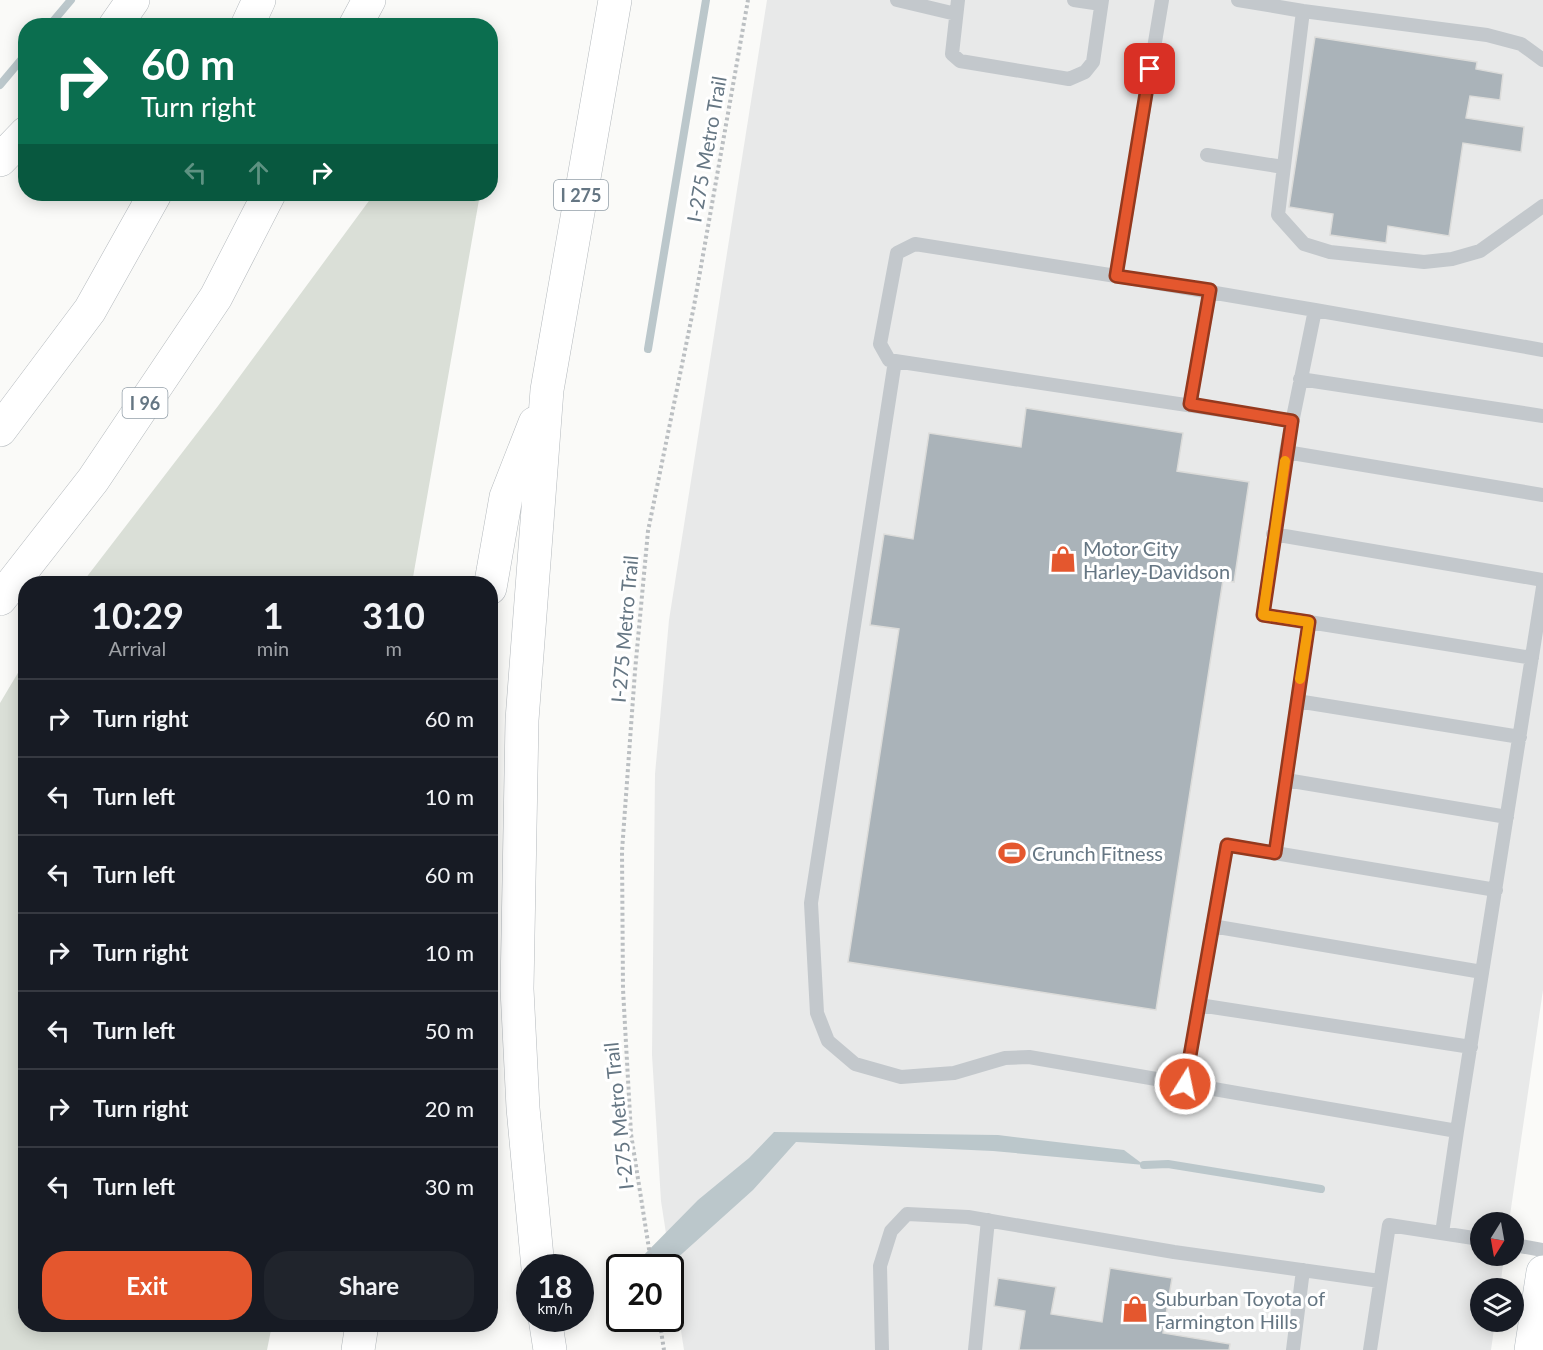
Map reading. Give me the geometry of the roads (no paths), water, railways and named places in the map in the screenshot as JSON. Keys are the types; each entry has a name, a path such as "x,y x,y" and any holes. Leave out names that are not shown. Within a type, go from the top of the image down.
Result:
{"main road":[{"path":"121,18 134,0"},
{"path":"251,18 259,0"},
{"path":"360,18 369,0"},
{"name":"I 275","path":"537,1254 523,1108 517,989 522,720 547,390 615,0"},
{"path":"0,160 18,141"},
{"path":"0,430 90,310 151,201"},
{"name":"I 96","path":"0,599 93,480 216,297 266,201"},
{"path":"492,576 506,497 547,390"},
{"path":"1531,1350 1543,1272"},
{"path":"358,1350 361,1332"},
{"path":"547,1332 550,1350"}],"lane":[{"path":"897,0 957,7 952,54 960,61 1069,80 1085,72 1094,62 1102,2 1074,0"},
{"path":"1116,276 1162,0"},
{"path":"1238,0 1303,11 1486,35 1521,44 1543,60"},
{"path":"1303,11 1278,215 1304,244 1330,252 1424,262 1452,259 1480,251 1543,206"},
{"path":"1207,155 1283,167"},
{"path":"1292,421 889,360 880,344 897,252 915,244 1210,290 1543,350"},
{"path":"1190,404 1210,290"},
{"path":"1315,310 1286,452 1263,615 1532,657"},
{"path":"896,361 811,903 818,1012 828,1041 855,1064 901,1077 954,1073 1005,1058 1029,1057 1457,1131"},
{"path":"1300,379 1543,416"},
{"path":"1286,452 1543,495"},
{"path":"1273,534 1543,580"},
{"path":"1442,1233 1543,587"},
{"path":"1275,853 1309,622"},
{"path":"1297,701 1520,737"},
{"path":"1286,780 1507,817"},
{"path":"1185,1084 1227,845 1496,890"},
{"path":"1212,926 1482,972"},
{"path":"1199,1005 1471,1047"},
{"path":"882,1350 880,1266 891,1230 907,1214 988,1221 1174,1252 1380,1281"},
{"path":"975,1350 988,1221"},
{"path":"1370,1350 1389,1225 1470,1237"},
{"path":"1524,1247 1543,1250"},
{"path":"1293,1350 1303,1270"}],"waterway":[{"path":"56,18 71,0"},
{"path":"648,349 706,0"},
{"path":"0,85 18,64"},
{"path":"1144,1165 1168,1164 1321,1189"}],"place":[{"name":"Motor City Harley-Davidson","path":"1063,559"},
{"name":"Crunch Fitness","path":"1012,853"},
{"name":"Suburban Toyota of Farmington Hills","path":"1135,1309"}]}
